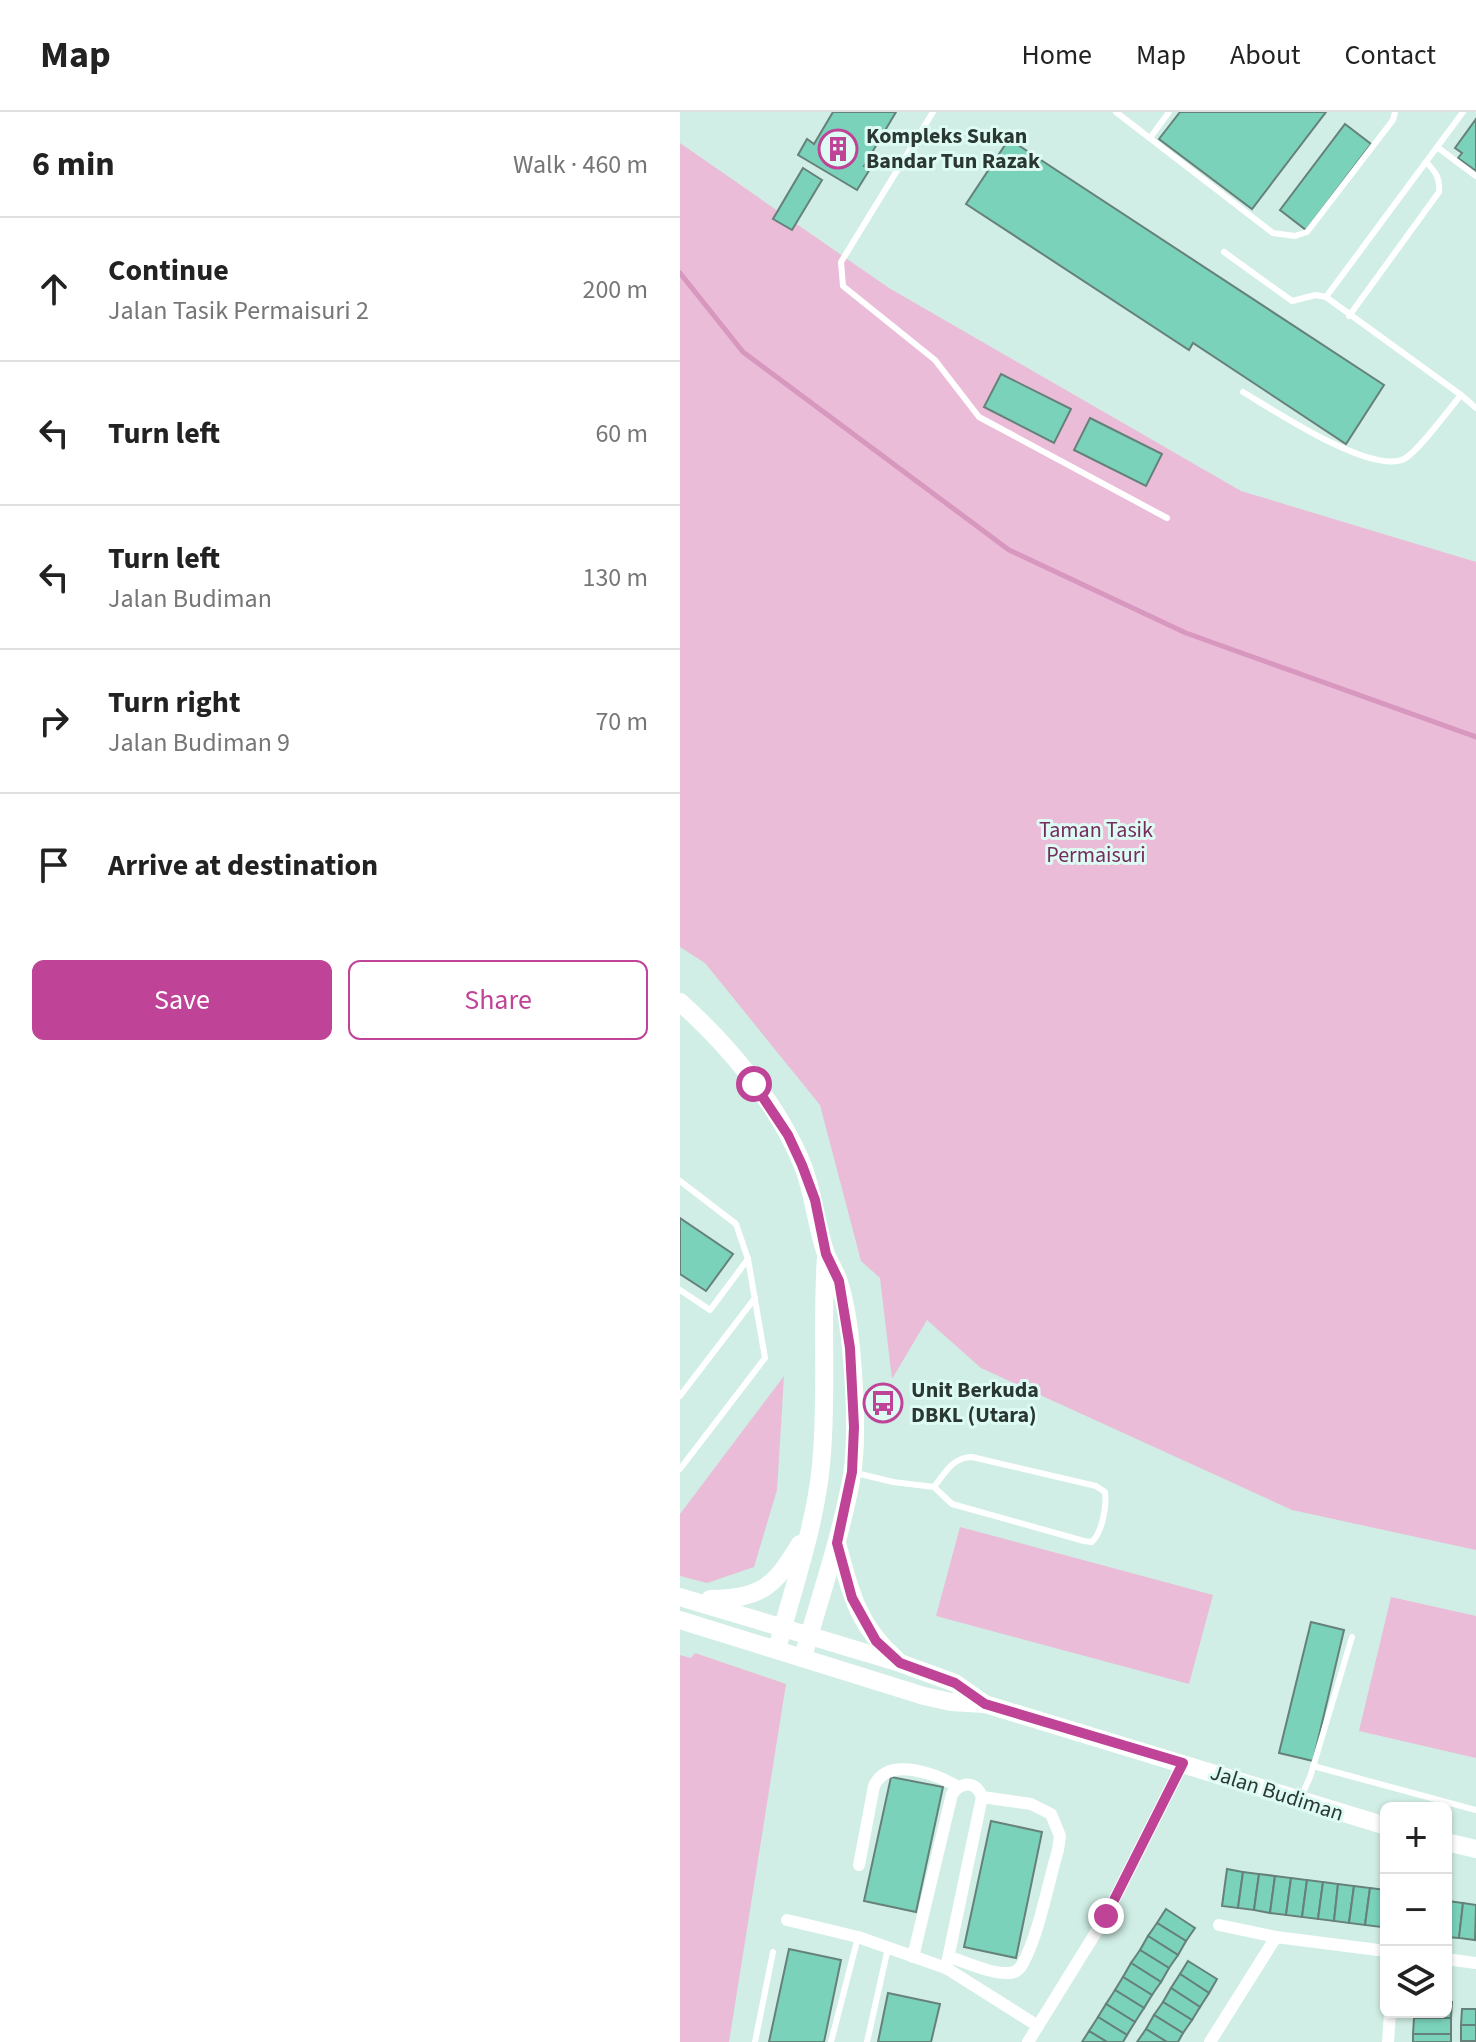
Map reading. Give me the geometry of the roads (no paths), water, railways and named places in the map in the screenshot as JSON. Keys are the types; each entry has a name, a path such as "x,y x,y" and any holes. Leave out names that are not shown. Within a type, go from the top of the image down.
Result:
{"street":[{"path":"680,1002 697,1017 754,1084 788,1135 815,1200 826,1254 821,1465 811,1526 777,1649"},
{"path":"803,1657 837,1543 852,1472 854,1427 850,1348 839,1281 826,1254"},
{"path":"685,1598 744,1598 770,1585 789,1562 811,1526"},
{"path":"837,1543 852,1598 863,1620 876,1641 900,1663"},
{"name":"Jalan Budiman","path":"685,1598 900,1663 955,1683 985,1704"},
{"name":"Jalan Budiman","path":"680,1620 924,1696 951,1702 985,1704 1380,1824"},
{"path":"1028,2042 1106,1916 1183,1763"},
{"path":"859,1865 874,1786 886,1771 907,1770 931,1775 958,1787"},
{"path":"913,1957 952,1794 966,1784 980,1791 982,1797 948,1962"},
{"path":"787,1920 858,1937 913,1957 1008,1974 1017,1971 1031,1942 1060,1836 1051,1814 1031,1804 982,1797"},
{"path":"1452,1843 1476,1849"},
{"path":"1219,1925 1276,1937 1380,1950"},
{"path":"1210,2042 1276,1937"},
{"path":"1452,1960 1476,1963"},
{"path":"948,1962 1038,2026"},
{"path":"1388,2042 1390,2018"}],"lane":[{"path":"933,112 841,262 843,286 935,360 979,417 1167,518"},
{"path":"1116,112 1273,233 1295,236 1307,232 1393,120 1395,112"},
{"path":"1150,138 1169,112"},
{"path":"1326,297 1463,112"},
{"path":"1437,147 1476,176"},
{"path":"1349,316 1439,192 1440,181 1426,162"},
{"path":"1224,252 1292,301 1316,295 1326,297 1476,408"},
{"path":"1243,392 1347,451 1394,463 1407,458 1461,395"},
{"path":"680,1181 736,1224 748,1259 765,1358 680,1469"},
{"path":"680,1290 710,1310 748,1259"},
{"path":"680,1396 755,1298"},
{"path":"852,1472 893,1482 934,1487 952,1504 1092,1542 1097,1537 1106,1501 1105,1492 1096,1486 972,1457 961,1457 934,1487"},
{"path":"1299,1800 1313,1766 1352,1637"},
{"path":"1313,1766 1476,1810"},
{"path":"831,2042 858,1937"},
{"path":"867,2042 888,1948"},
{"path":"755,2042 773,1952"}],"waterway":[{"path":"680,273 743,352 1009,550 1186,633 1476,737"}],"place":[{"name":"Kompleks Sukan Bandar Tun Razak","path":"838,149"},
{"name":"Unit Berkuda DBKL (Utara)","path":"883,1403"}],"park label":[{"name":"Taman Tasik Permaisuri","path":"1096,842"}]}
